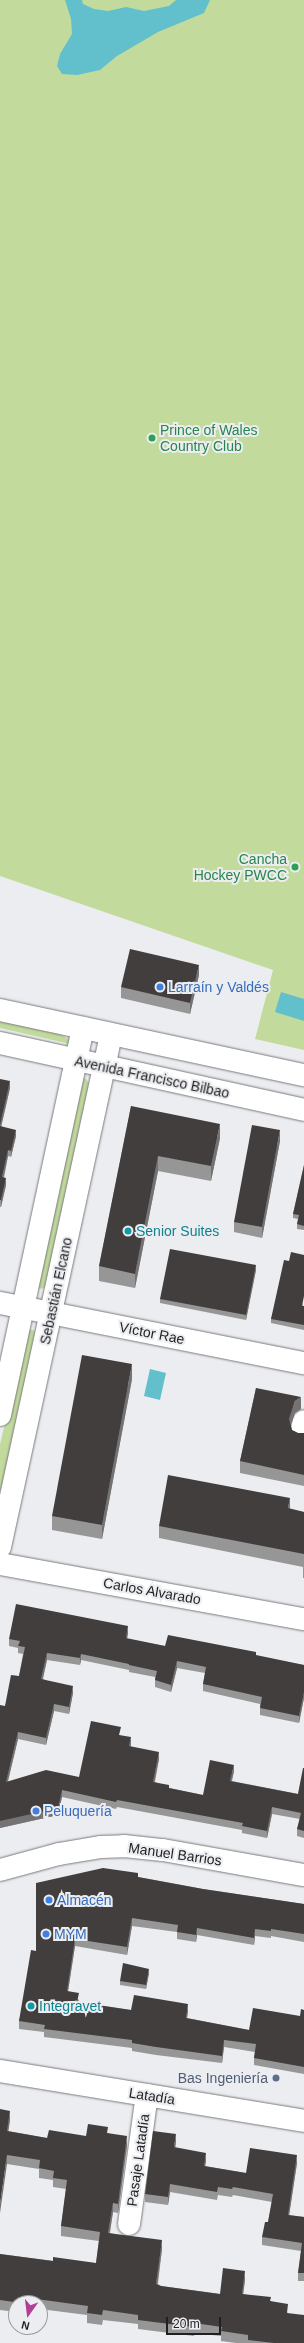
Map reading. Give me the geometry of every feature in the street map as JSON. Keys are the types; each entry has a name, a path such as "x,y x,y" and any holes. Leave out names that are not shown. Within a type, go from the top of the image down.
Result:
{"street":[{"path":"0,1010 304,1075"},
{"name":"Sebastián Elcano","path":"0,1415 83,1028"},
{"name":"Sebastián Elcano","path":"0,1546 111,1034"},
{"name":"Avenida Francisco Bilbao","path":"0,1043 304,1110"},
{"name":"Víctor Rae","path":"0,1303 304,1363"},
{"name":"Carlos Alvarado","path":"0,1564 304,1619"},
{"name":"Manuel Barrios","path":"0,1870 59,1854 101,1847 124,1846 163,1850 304,1874"},
{"name":"Latadía","path":"0,2071 304,2121"},
{"name":"Pasaje Latadía","path":"129,2224 147,2095"}],"green space":[{"name":"Prince of Wales Country Club","path":"0,0 304,0 304,1050 255,1039 273,970 0,876"},
{"path":"0,1020 59,1033 71,1041 70,1044 0,1028"},
{"path":"85,1078 89,1083 49,1279 45,1288 38,1289 37,1285 82,1079"},
{"path":"27,1330 33,1330 36,1332 0,1504 0,1444"}],"water":[{"path":"65,0 82,0 83,4 94,9 108,11 126,7 144,11 169,6 176,0 210,0 204,13 158,32 117,56 100,70 77,75 62,74 57,66 60,54 72,34 71,19"},
{"path":"281,992 304,999 304,1021 275,1012"},
{"path":"150,1369 166,1373 160,1400 144,1396"}],"building":[{"name":"Larraín y Valdés","path":"130,949 199,965 190,1003 121,987"},
{"path":"0,1079 10,1081 0,1125"},
{"name":"Senior Suites","path":"131,1106 220,1124 211,1166 158,1156 135,1274 99,1266"},
{"path":"252,1125 280,1130 262,1227 234,1222"},
{"path":"0,1126 16,1130 11,1151 8,1150 2,1177 6,1178 1,1200 0,1200"},
{"path":"304,1165 304,1226 297,1224 299,1215 293,1214"},
{"path":"170,1249 256,1265 246,1315 160,1299"},
{"path":"291,1252 304,1255 304,1296 302,1306 304,1306 304,1325 271,1319 284,1260 289,1261"},
{"path":"82,1355 132,1364 102,1525 52,1516"},
{"path":"256,1388 301,1397 295,1401 289,1419 292,1430 298,1433 304,1433 304,1475 240,1461"},
{"path":"168,1475 290,1498 288,1508 304,1512 304,1554 159,1526"},
{"path":"16,1604 128,1626 126,1638 165,1646 168,1635 256,1652 256,1655 304,1665 304,1692 299,1716 260,1708 262,1697 203,1684 206,1667 177,1661 171,1685 155,1680 157,1671 81,1654 80,1658 47,1653 41,1679 73,1686 69,1707 54,1704 46,1738 18,1732 6,1782 46,1770 79,1777 91,1721 121,1727 119,1735 131,1737 129,1746 159,1752 153,1782 169,1785 169,1788 203,1795 210,1760 234,1765 230,1781 298,1794 304,1768 304,1831 297,1829 301,1813 272,1807 267,1831 242,1826 243,1823 117,1800 116,1802 62,1790 58,1808 0,1821 0,1705 5,1706 11,1675 19,1676 25,1647 18,1646 20,1641 9,1639"},
{"path":"103,1868 138,1873 138,1877 203,1889 304,1904 304,1934 271,1929 271,1931 255,1929 254,1938 197,1928 196,1935 177,1932 178,1925 132,1918 127,1947 75,1939 67,1991 79,1993 77,2002 131,2010 134,1995 188,2004 186,2018 249,2030 253,2008 300,2016 301,2009 304,2010 304,2067 254,2058 256,2044 224,2040 222,2056 132,2043 132,2040 44,2029 45,2025 19,2021 31,1950 36,1951 36,1883"},
{"path":"123,1963 149,1969 146,1985 120,1981"},
{"path":"0,2109 10,2111 7,2131 47,2138 49,2130 86,2136 88,2124 108,2127 107,2133 127,2136 118,2204 113,2203 108,2233 162,2240 156,2284 161,2286 220,2294 223,2268 245,2271 242,2294 271,2297 270,2301 288,2304 287,2313 304,2315 304,2343 274,2343 248,2340 248,2335 221,2331 222,2327 194,2323 194,2327 138,2320 138,2315 103,2310 102,2315 87,2313 88,2306 48,2301 48,2295 8,2295 8,2301 0,2300 0,2254 53,2261 53,2257 96,2263 100,2232 61,2226 67,2180 53,2178 54,2171 39,2168 40,2160 7,2155 0,2204"},
{"path":"153,2131 176,2134 174,2147 206,2153 204,2166 246,2173 250,2148 297,2155 288,2215 304,2217 304,2273 298,2273 302,2243 262,2237 265,2222 268,2222 273,2194 233,2187 232,2189 218,2187 217,2192 170,2184 168,2197 145,2194"}],"place":[{"name":"Prince of Wales Country Club","path":"152,438"},
{"name":"Cancha Hockey PWCC","path":"295,867"},
{"name":"Larraín y Valdés","path":"160,987"},
{"name":"Senior Suites","path":"128,1231"},
{"name":"Peluquería","path":"36,1811"},
{"name":"Almacén","path":"49,1900"},
{"name":"MYM","path":"46,1934"},
{"name":"Integravet","path":"31,2006"},
{"name":"Bas Ingeniería","path":"276,2078"}]}
